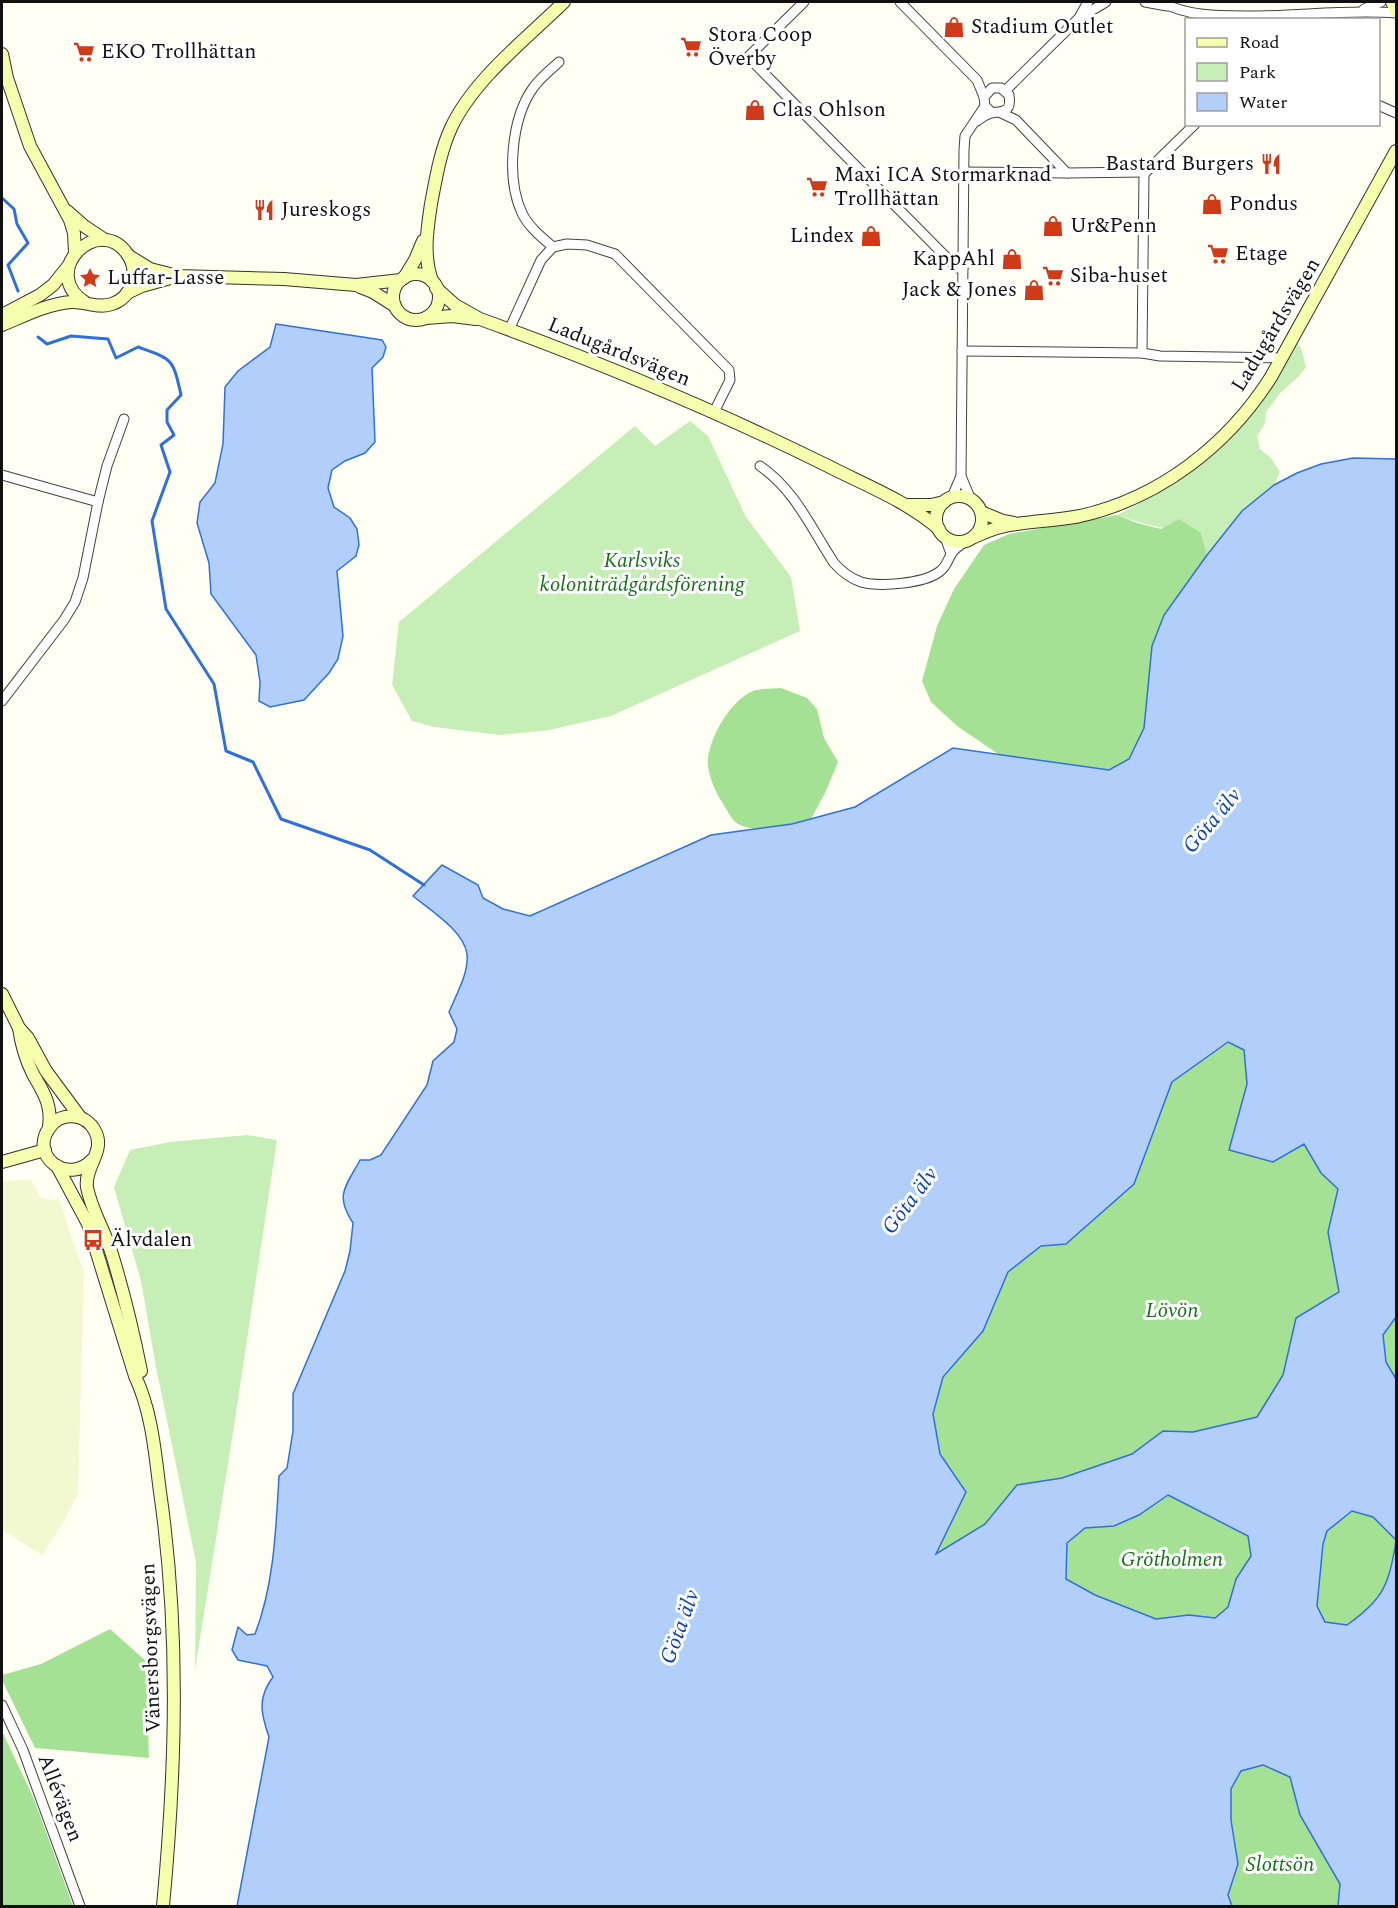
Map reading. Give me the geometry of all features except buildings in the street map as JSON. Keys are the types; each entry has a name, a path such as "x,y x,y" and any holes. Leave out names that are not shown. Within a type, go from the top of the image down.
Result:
{"main road":[{"path":"426,318 437,305 434,285 426,262 426,232 440,158 450,129 477,88 564,2"},
{"path":"1392,2 1396,12"},
{"path":"2,54 7,78 30,146 64,208 74,233 75,253"},
{"name":"Ladugårdsvägen","path":"970,539 1015,524 1091,513 1118,504 1157,487 1194,463 1225,436 1256,399 1282,358 1396,151"},
{"path":"2,325 56,304 72,302 101,306 111,304 127,293 134,275 129,256 119,246 84,226 64,208"},
{"path":"394,306 394,290 415,260 426,232"},
{"path":"2,315 40,295 53,285 69,265 75,253 91,242 105,240"},
{"name":"Ladugårdsvägen","path":"129,256 150,268 178,276 284,279 356,285 420,275 455,305 480,319 648,382 714,412 906,505 942,533"},
{"path":"69,265 69,280 72,289 87,303"},
{"name":"Ladugårdsvägen","path":"127,293 157,281 178,276"},
{"name":"Ladugårdsvägen","path":"356,285 373,292 394,306 406,318 414,320 452,316 480,319"},
{"path":"962,497 971,500 981,512 981,525 970,539 957,542 942,533 937,515 948,500 962,497"},
{"name":"Ladugårdsvägen","path":"906,505 919,506 948,500"},
{"name":"Ladugårdsvägen","path":"981,512 1015,524"},
{"name":"Vänersborgsvägen","path":"2,994 19,1028 28,1038 46,1071 80,1118 89,1122 97,1133 98,1147 89,1169 87,1185 90,1200 103,1229 120,1283 136,1346 142,1390 154,1446 166,1530 175,1676 174,1775 163,1906"},
{"name":"Vänersborgsvägen","path":"19,1028 20,1041 32,1072 48,1102 50,1116 44,1140 45,1150 49,1159 57,1166 88,1224 135,1376 142,1390"},
{"path":"49,1127 63,1117 80,1118"},
{"path":"2,1162 45,1150"},
{"path":"57,1166 66,1170 76,1170 86,1166 93,1159"}],"street":[{"path":"804,2 748,57 957,268 963,268"},
{"path":"900,2 977,80 990,107 1016,120 1067,172"},
{"path":"1079,18 1088,2"},
{"path":"1006,90 1079,18 1106,2"},
{"path":"1146,2 1165,4 1203,15 1227,16 1396,12"},
{"path":"1356,12 1381,2"},
{"path":"509,330 541,260 553,247 522,214 514,187 513,150 524,104 533,87 559,62"},
{"path":"977,80 1006,90 1016,120"},
{"path":"990,107 988,91 994,87"},
{"path":"971,500 961,476 965,136 990,107 1008,108 1010,103"},
{"path":"1380,106 1396,113"},
{"path":"964,172 1144,172 1193,126"},
{"path":"1142,353 1144,172"},
{"name":"Ladugårdsvägen","path":"553,247 567,244 587,245 615,254 729,370 730,380 714,412"},
{"path":"962,351 1142,353 1160,356 1282,358"},
{"path":"2,701 64,620 75,602 84,578 107,466 124,419"},
{"path":"760,466 791,495 834,563 842,572 861,582 915,582 942,571 950,560 951,554 942,533"},
{"path":"2,475 98,502"},
{"path":"948,500 961,476"},
{"path":"951,554 970,539"},
{"name":"Allévägen","path":"2,1705 23,1750 80,1906"}],"green space":[{"path":"1297,343 1301,348 1306,367 1281,392 1266,412 1265,424 1257,436 1260,449 1271,458 1280,472 1274,485 1242,511 1207,555 1201,533 1159,527 1117,515 1175,482 1222,445 1262,400"},
{"name":"Karlsviks koloniträdgårdsförening","path":"690,421 708,436 746,517 791,577 800,631 611,716 549,730 500,735 434,727 412,721 392,685 399,622 635,426 655,446"},
{"path":"1117,515 1161,529 1179,519 1201,533 1207,555 1164,615 1152,646 1144,728 1129,759 1109,770 1001,756 957,726 931,702 922,681 937,626 954,589 984,545 1009,534"},
{"path":"781,688 807,698 817,709 824,738 838,762 811,819 774,828 755,829 738,824 729,814 712,781 708,769 708,758 713,739 723,719 737,702 753,691"},
{"name":"Lövön","path":"1228,1042 1244,1050 1247,1084 1229,1150 1273,1162 1304,1143 1321,1173 1338,1188 1328,1232 1339,1292 1296,1318 1283,1375 1257,1417 1193,1432 1163,1431 1132,1454 1062,1478 1017,1485 985,1524 935,1555 966,1492 940,1454 933,1414 943,1377 983,1331 1008,1272 1041,1246 1066,1244 1134,1184 1172,1081"},
{"path":"247,1135 277,1140 195,1670 196,1562 141,1281 114,1187 130,1150 170,1142"},
{"path":"31,1180 41,1198 60,1201 84,1271 78,1494 42,1555 2,1530 2,1181"},
{"path":"1396,1317 1396,1379 1386,1362 1383,1335"},
{"name":"Grötholmen","path":"1167,1495 1248,1536 1251,1556 1236,1579 1228,1607 1215,1618 1189,1615 1156,1619 1095,1595 1066,1580 1066,1543 1085,1528 1114,1526 1139,1515"},
{"path":"1352,1511 1373,1517 1396,1540 1391,1568 1377,1598 1347,1625 1325,1622 1317,1606 1323,1544 1327,1531"},
{"path":"110,1629 146,1661 149,1758 35,1748 2,1680 2,1675 41,1664"},
{"path":"2,1731 34,1799 73,1906 2,1906"},
{"name":"Slottsön","path":"1263,1765 1290,1777 1300,1815 1340,1884 1338,1906 1232,1906 1228,1895 1238,1864 1231,1820 1231,1789 1240,1771"}],"water":[{"path":"276,324 382,340 386,347 383,357 372,368 375,442 365,453 345,461 332,470 328,488 334,507 350,518 357,529 359,545 356,556 337,571 343,636 338,659 329,673 304,700 270,707 259,701 260,682 256,655 211,594 209,563 197,523 200,502 215,483 223,444 225,387 238,371 270,347"},
{"name":"Göta älv","path":"1353,458 1396,459 1396,1317 1383,1335 1386,1362 1396,1379 1396,1540 1373,1517 1352,1511 1327,1531 1323,1544 1317,1606 1325,1622 1347,1625 1359,1616 1383,1589 1391,1569 1396,1541 1396,1906 1338,1906 1340,1884 1300,1815 1290,1777 1263,1765 1241,1771 1231,1789 1231,1820 1238,1864 1228,1895 1232,1906 237,1906 269,1737 262,1706 264,1692 273,1677 267,1666 238,1660 232,1650 238,1627 247,1635 255,1634 266,1596 273,1556 279,1476 287,1468 293,1431 293,1394 345,1271 353,1223 344,1205 343,1197 347,1184 360,1160 370,1160 381,1155 427,1085 433,1061 454,1042 457,1029 449,1012 466,969 465,945 453,929 413,896 442,865 478,885 483,898 503,909 530,916 711,835 792,824 855,807 953,748 1109,770 1129,759 1144,728 1152,646 1164,615 1242,511 1274,485 1321,464","holes":["1228,1042 1244,1050 1247,1084 1229,1150 1273,1162 1304,1144 1321,1173 1338,1189 1328,1232 1339,1292 1296,1318 1283,1375 1257,1417 1193,1432 1163,1431 1132,1454 1062,1478 1017,1485 985,1524 936,1554 966,1492 940,1454 933,1414 943,1377 983,1331 1008,1272 1041,1246 1066,1244 1134,1184 1172,1082","1168,1495 1248,1536 1251,1556 1236,1579 1228,1607 1215,1618 1189,1615 1156,1619 1095,1595 1066,1579 1067,1543 1085,1528 1114,1526 1139,1515"]}],"waterway":[{"path":"2,198 14,209 17,224 28,243 8,265 18,291"},
{"path":"38,337 47,344 71,336 108,339 116,358 138,347 158,354 173,367 181,395 167,410 167,422 174,435 161,445 170,472 152,521 166,609 214,684 226,751 253,762 281,819 370,850 424,885"}],"place":[{"name":"Stadium Outlet","path":"954,27"},
{"name":"Stora Coop Överby","path":"691,47"},
{"name":"EKO Trollhättan","path":"84,52"},
{"name":"Clas Ohlson","path":"755,110"},
{"name":"Bastard Burgers","path":"1271,164"},
{"name":"Maxi ICA Stormarknad Trollhättan","path":"817,187"},
{"name":"Pondus","path":"1212,204"},
{"name":"Jureskogs","path":"264,210"},
{"name":"Ur&Penn","path":"1053,226"},
{"name":"Lindex","path":"871,236"},
{"name":"Etage","path":"1218,254"},
{"name":"KappAhl","path":"1012,259"},
{"name":"Siba-huset","path":"1053,276"},
{"name":"Luffar-Lasse","path":"90,278"},
{"name":"Jack & Jones","path":"1034,290"},
{"name":"Älvdalen","path":"93,1240"}]}
